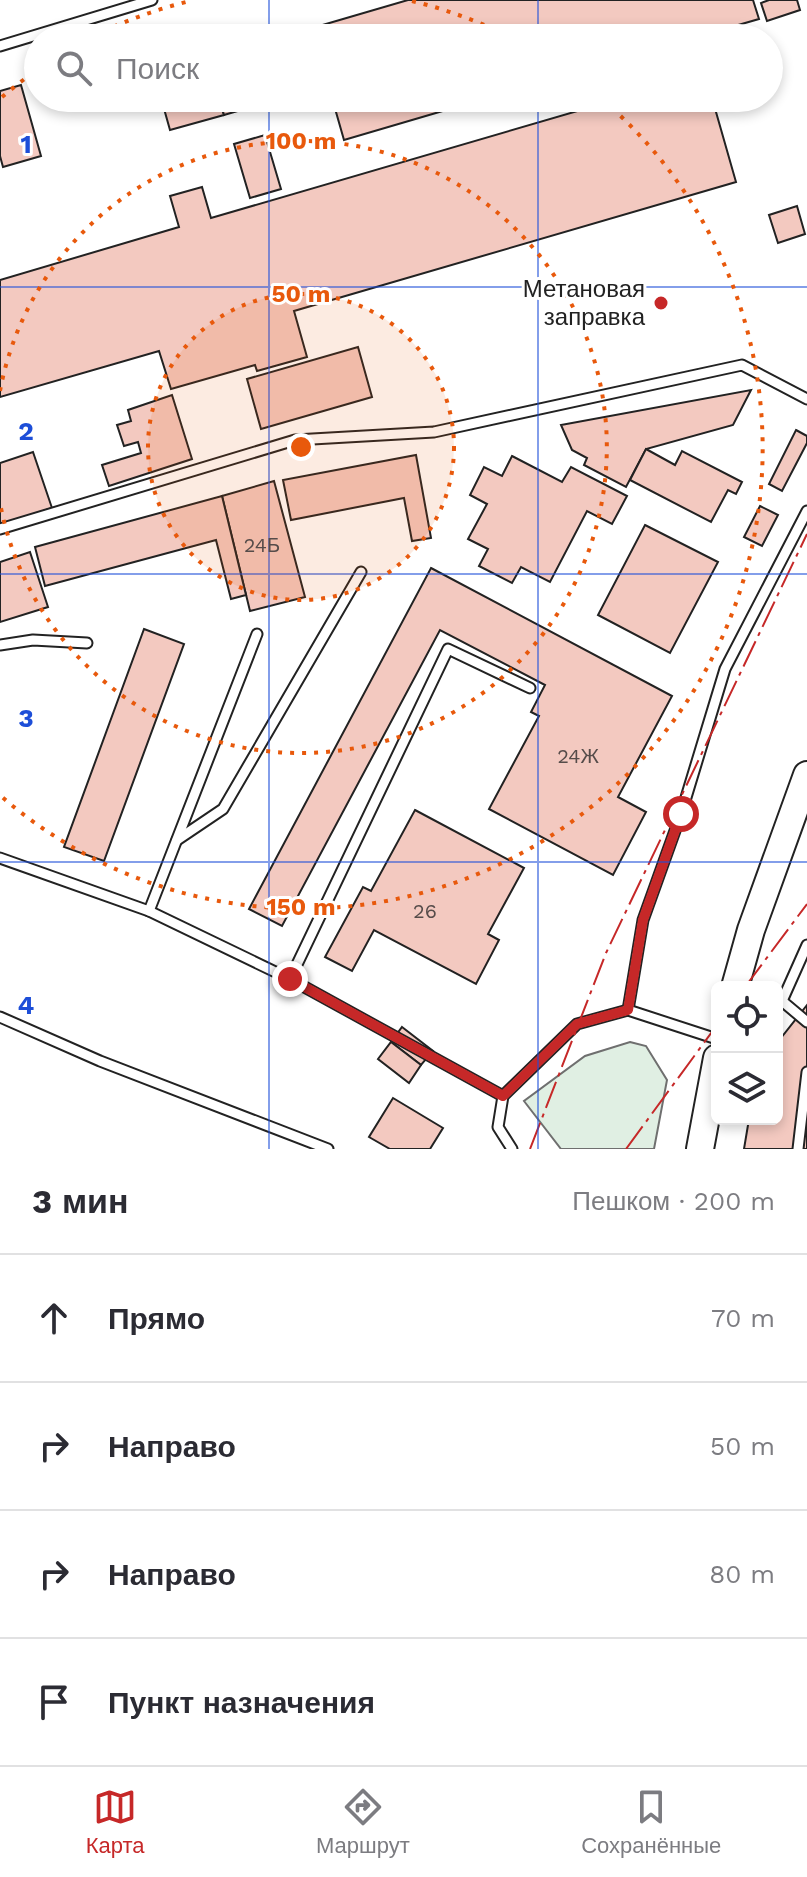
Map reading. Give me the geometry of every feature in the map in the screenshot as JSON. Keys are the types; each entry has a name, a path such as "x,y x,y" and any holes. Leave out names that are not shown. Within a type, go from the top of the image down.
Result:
{"main road":[{"path":"737,981 751,930 807,775"},
{"path":"700,1149 711,1090"}],"lane":[{"path":"61,24 116,4 152,0"},
{"path":"0,46 24,37"},
{"path":"0,529 295,440 434,432 742,365 807,399"},
{"path":"628,1010 643,920 681,814 725,669 807,511"},
{"path":"177,840 223,809 361,572"},
{"path":"149,911 257,634"},
{"path":"0,645 33,640 87,643"},
{"path":"290,979 448,649 530,688"},
{"path":"0,858 149,911 290,979 503,1096"},
{"path":"783,996 807,945"},
{"path":"783,1004 807,1022"},
{"path":"512,1149 498,1127 503,1096 577,1024 628,1010 711,1037"},
{"path":"0,1017 100,1061 328,1149"},
{"path":"798,1149 807,1072"}],"green space":[{"path":"630,1042 646,1046 667,1080 654,1149 561,1149 524,1101 585,1056"}],"building":[{"path":"408,0 753,0 759,19 742,24 326,24"},
{"path":"797,0 800,10 767,21 761,3"},
{"path":"21,85 24,112 29,112 41,156 3,167 0,156 0,91"},
{"path":"165,112 223,112 224,115 170,130"},
{"path":"336,112 439,112 344,140"},
{"path":"574,112 716,112 736,182 294,311 307,357 257,371 255,365 171,389 159,351 0,397 0,280 179,227 170,196 202,187 211,218"},
{"path":"265,135 281,189 250,198 234,144"},
{"path":"797,206 805,234 778,243 769,215"},
{"path":"358,347 372,397 261,429 247,379"},
{"path":"751,390 733,425 646,449 626,487 584,465 587,458 572,450 561,425"},
{"path":"172,395 192,459 109,486 102,465 141,453 138,442 124,446 117,425 131,421 128,410"},
{"path":"796,430 807,436 807,443 782,491 769,484"},
{"path":"646,449 675,465 682,451 742,482 736,494 728,490 711,522 630,480"},
{"path":"33,452 52,508 0,525 0,463"},
{"path":"416,455 431,538 412,541 404,498 291,520 283,480"},
{"path":"512,456 562,482 571,467 627,496 612,524 587,511 550,582 521,567 512,583 479,566 488,549 468,539 487,504 470,495 484,467 502,476"},
{"path":"274,481 305,597 250,611 222,496"},
{"path":"222,496 246,595 231,599 216,540 45,586 35,547"},
{"path":"760,506 778,515 762,546 744,537"},
{"path":"645,525 718,562 670,653 598,615"},
{"path":"30,552 48,607 0,622 0,562"},
{"path":"431,568 672,696 618,797 646,812 613,875 489,809 539,716 531,712 545,685 440,630 282,926 249,909"},
{"path":"144,629 184,644 104,861 64,847"},
{"path":"415,810 524,868 488,934 499,940 476,984 374,930 352,971 325,957 363,887 371,891"},
{"path":"807,1005 807,1149 744,1149 748,1125 783,1125 783,1035"},
{"path":"402,1027 433,1051 421,1065 391,1042"},
{"path":"391,1042 421,1065 409,1083 378,1059"},
{"path":"393,1098 443,1128 430,1149 390,1149 369,1137"}],"power":[{"path":"530,1149 606,953 807,534"},
{"path":"749,981 807,904"},
{"path":"626,1149 711,1033"}],"place":[{"name":"Метановая заправка","path":"661,303"}],"route":[{"path":"290,979 503,1096 577,1024 628,1010 643,920 681,814"}]}
